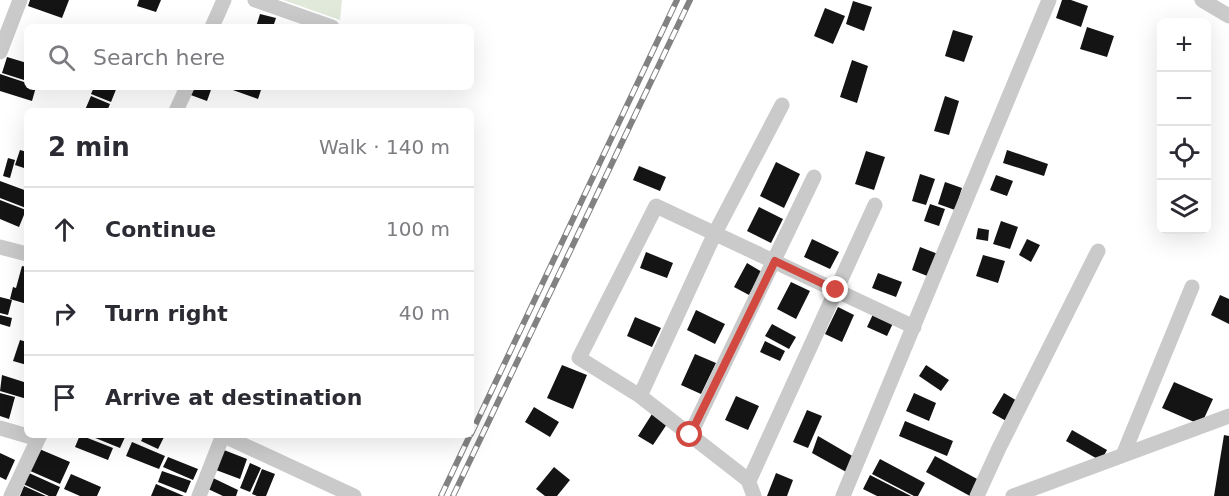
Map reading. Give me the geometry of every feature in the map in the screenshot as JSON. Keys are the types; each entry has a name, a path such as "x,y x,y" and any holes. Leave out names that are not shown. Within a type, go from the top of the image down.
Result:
{"street":[{"path":"0,52 20,0"},
{"path":"213,24 224,0"},
{"path":"255,0 323,24"},
{"path":"843,496 1049,0"},
{"path":"1202,0 1229,16"},
{"path":"177,108 186,90"},
{"path":"640,396 715,233 782,105"},
{"path":"690,435 814,177"},
{"path":"875,205 836,290 751,489 690,435 640,396 579,358 656,206 775,261 836,290 914,327"},
{"path":"0,246 24,253"},
{"path":"977,496 1098,251"},
{"path":"1123,455 1192,287"},
{"path":"1013,496 1229,416"},
{"path":"0,428 24,434"},
{"path":"11,496 39,438"},
{"path":"199,496 222,438"},
{"path":"229,438 354,496"}],"shaded area":[{"path":"283,0 342,0 340,20"}],"building":[{"path":"30,0 69,0 62,18 28,6"},
{"path":"139,0 161,0 156,12 137,6"},
{"path":"1062,0 1071,0 1088,6 1081,27 1056,18"},
{"path":"853,1 872,7 864,31 846,24"},
{"path":"825,8 845,16 833,44 814,36"},
{"path":"260,14 276,18 274,24 257,24"},
{"path":"1087,27 1114,36 1107,57 1080,49"},
{"path":"953,30 973,36 964,62 945,56"},
{"path":"7,57 24,62 24,80 2,73"},
{"path":"852,60 868,66 857,103 840,97"},
{"path":"0,74 24,82 24,90 35,90 32,101 0,91"},
{"path":"93,90 116,90 111,102 91,94"},
{"path":"190,90 211,90 207,101 188,94"},
{"path":"233,90 261,90 258,99"},
{"path":"91,96 110,104 108,108 86,108"},
{"path":"945,96 959,101 949,135 934,131"},
{"path":"20,150 24,151 24,168 15,165"},
{"path":"1007,150 1048,164 1044,176 1003,163"},
{"path":"866,151 885,157 874,190 855,184"},
{"path":"8,158 15,160 10,178 3,176"},
{"path":"776,162 800,174 784,208 760,196"},
{"path":"639,166 666,177 660,191 633,180"},
{"path":"920,174 935,179 926,205 912,201"},
{"path":"996,175 1013,181 1007,196 990,190"},
{"path":"0,181 24,190 24,207 0,198"},
{"path":"945,182 962,188 955,210 938,204"},
{"path":"0,200 24,209 19,227 0,219"},
{"path":"930,204 945,209 939,226 924,221"},
{"path":"759,207 783,219 771,243 747,231"},
{"path":"1001,221 1018,227 1010,249 993,244"},
{"path":"978,228 989,230 988,241 976,239"},
{"path":"812,239 839,252 830,269 804,257"},
{"path":"1027,239 1040,245 1031,262 1019,255"},
{"path":"920,247 938,254 930,277 912,270"},
{"path":"646,252 673,263 667,278 640,268"},
{"path":"983,255 1005,261 998,283 976,276"},
{"path":"747,263 762,272 749,295 734,287"},
{"path":"22,266 24,266 24,303 10,299 13,287 16,288"},
{"path":"878,273 902,282 896,297 872,288"},
{"path":"791,282 810,291 796,319 777,309"},
{"path":"1220,295 1229,299 1229,324 1211,315"},
{"path":"0,297 12,300 8,315 0,313"},
{"path":"838,307 854,315 842,342 825,334"},
{"path":"696,310 725,324 715,344 687,330"},
{"path":"875,310 895,319 887,336 867,327"},
{"path":"0,315 12,318 10,327 0,324"},
{"path":"635,317 661,328 652,347 627,336"},
{"path":"772,324 796,337 789,349 765,336"},
{"path":"20,340 24,341 24,364 13,361"},
{"path":"765,341 785,351 780,361 760,352"},
{"path":"695,354 716,363 701,394 681,385"},
{"path":"562,365 587,375 573,409 547,398"},
{"path":"926,365 949,380 941,391 919,376"},
{"path":"2,375 24,382 24,398 0,391"},
{"path":"1174,382 1213,399 1201,425 1162,408"},
{"path":"0,393 15,397 9,419 0,416"},
{"path":"914,393 936,403 929,421 906,411"},
{"path":"1004,393 1019,402 1008,422 992,413"},
{"path":"736,396 759,406 748,430 725,420"},
{"path":"534,407 559,422 550,437 525,422"},
{"path":"807,410 822,416 808,448 793,442"},
{"path":"652,414 667,424 653,445 638,436"},
{"path":"905,421 953,441 947,456 899,436"},
{"path":"1072,430 1107,450 1101,461 1066,441"},
{"path":"1224,435 1229,436 1229,496 1214,496"},
{"path":"818,436 854,457 848,473 812,453"},
{"path":"79,438 88,438 113,448 108,460 75,447"},
{"path":"95,438 125,438 120,448"},
{"path":"142,438 164,438 158,449 141,441"},
{"path":"132,442 165,456 159,469 126,456"},
{"path":"37,448 70,462 60,484 28,470"},
{"path":"224,450 247,459 240,479 216,470"},
{"path":"0,453 15,460 6,480 0,477"},
{"path":"935,456 979,480 970,496 926,472"},
{"path":"168,457 198,469 193,480 163,467"},
{"path":"880,459 925,483 918,496 872,474"},
{"path":"250,463 261,468 250,492 240,488"},
{"path":"554,467 570,480 557,496 545,496 536,489"},
{"path":"262,469 275,474 266,496 257,496 252,494"},
{"path":"162,471 191,481 186,493 158,482"},
{"path":"29,473 60,487 56,496 49,496 23,484"},
{"path":"776,473 793,480 787,496 767,496"},
{"path":"71,474 101,487 97,496 80,496 64,489"},
{"path":"870,475 911,496 877,496 863,489"},
{"path":"213,478 238,490 236,496 223,496 208,489"},
{"path":"156,484 184,496 151,496"},
{"path":"24,486 46,496 20,496"}],"railway":[{"path":"474,428 677,0"},
{"path":"453,496 690,0"},
{"path":"441,496 469,438"}],"route":[{"path":"690,435 775,261 836,290"}]}
